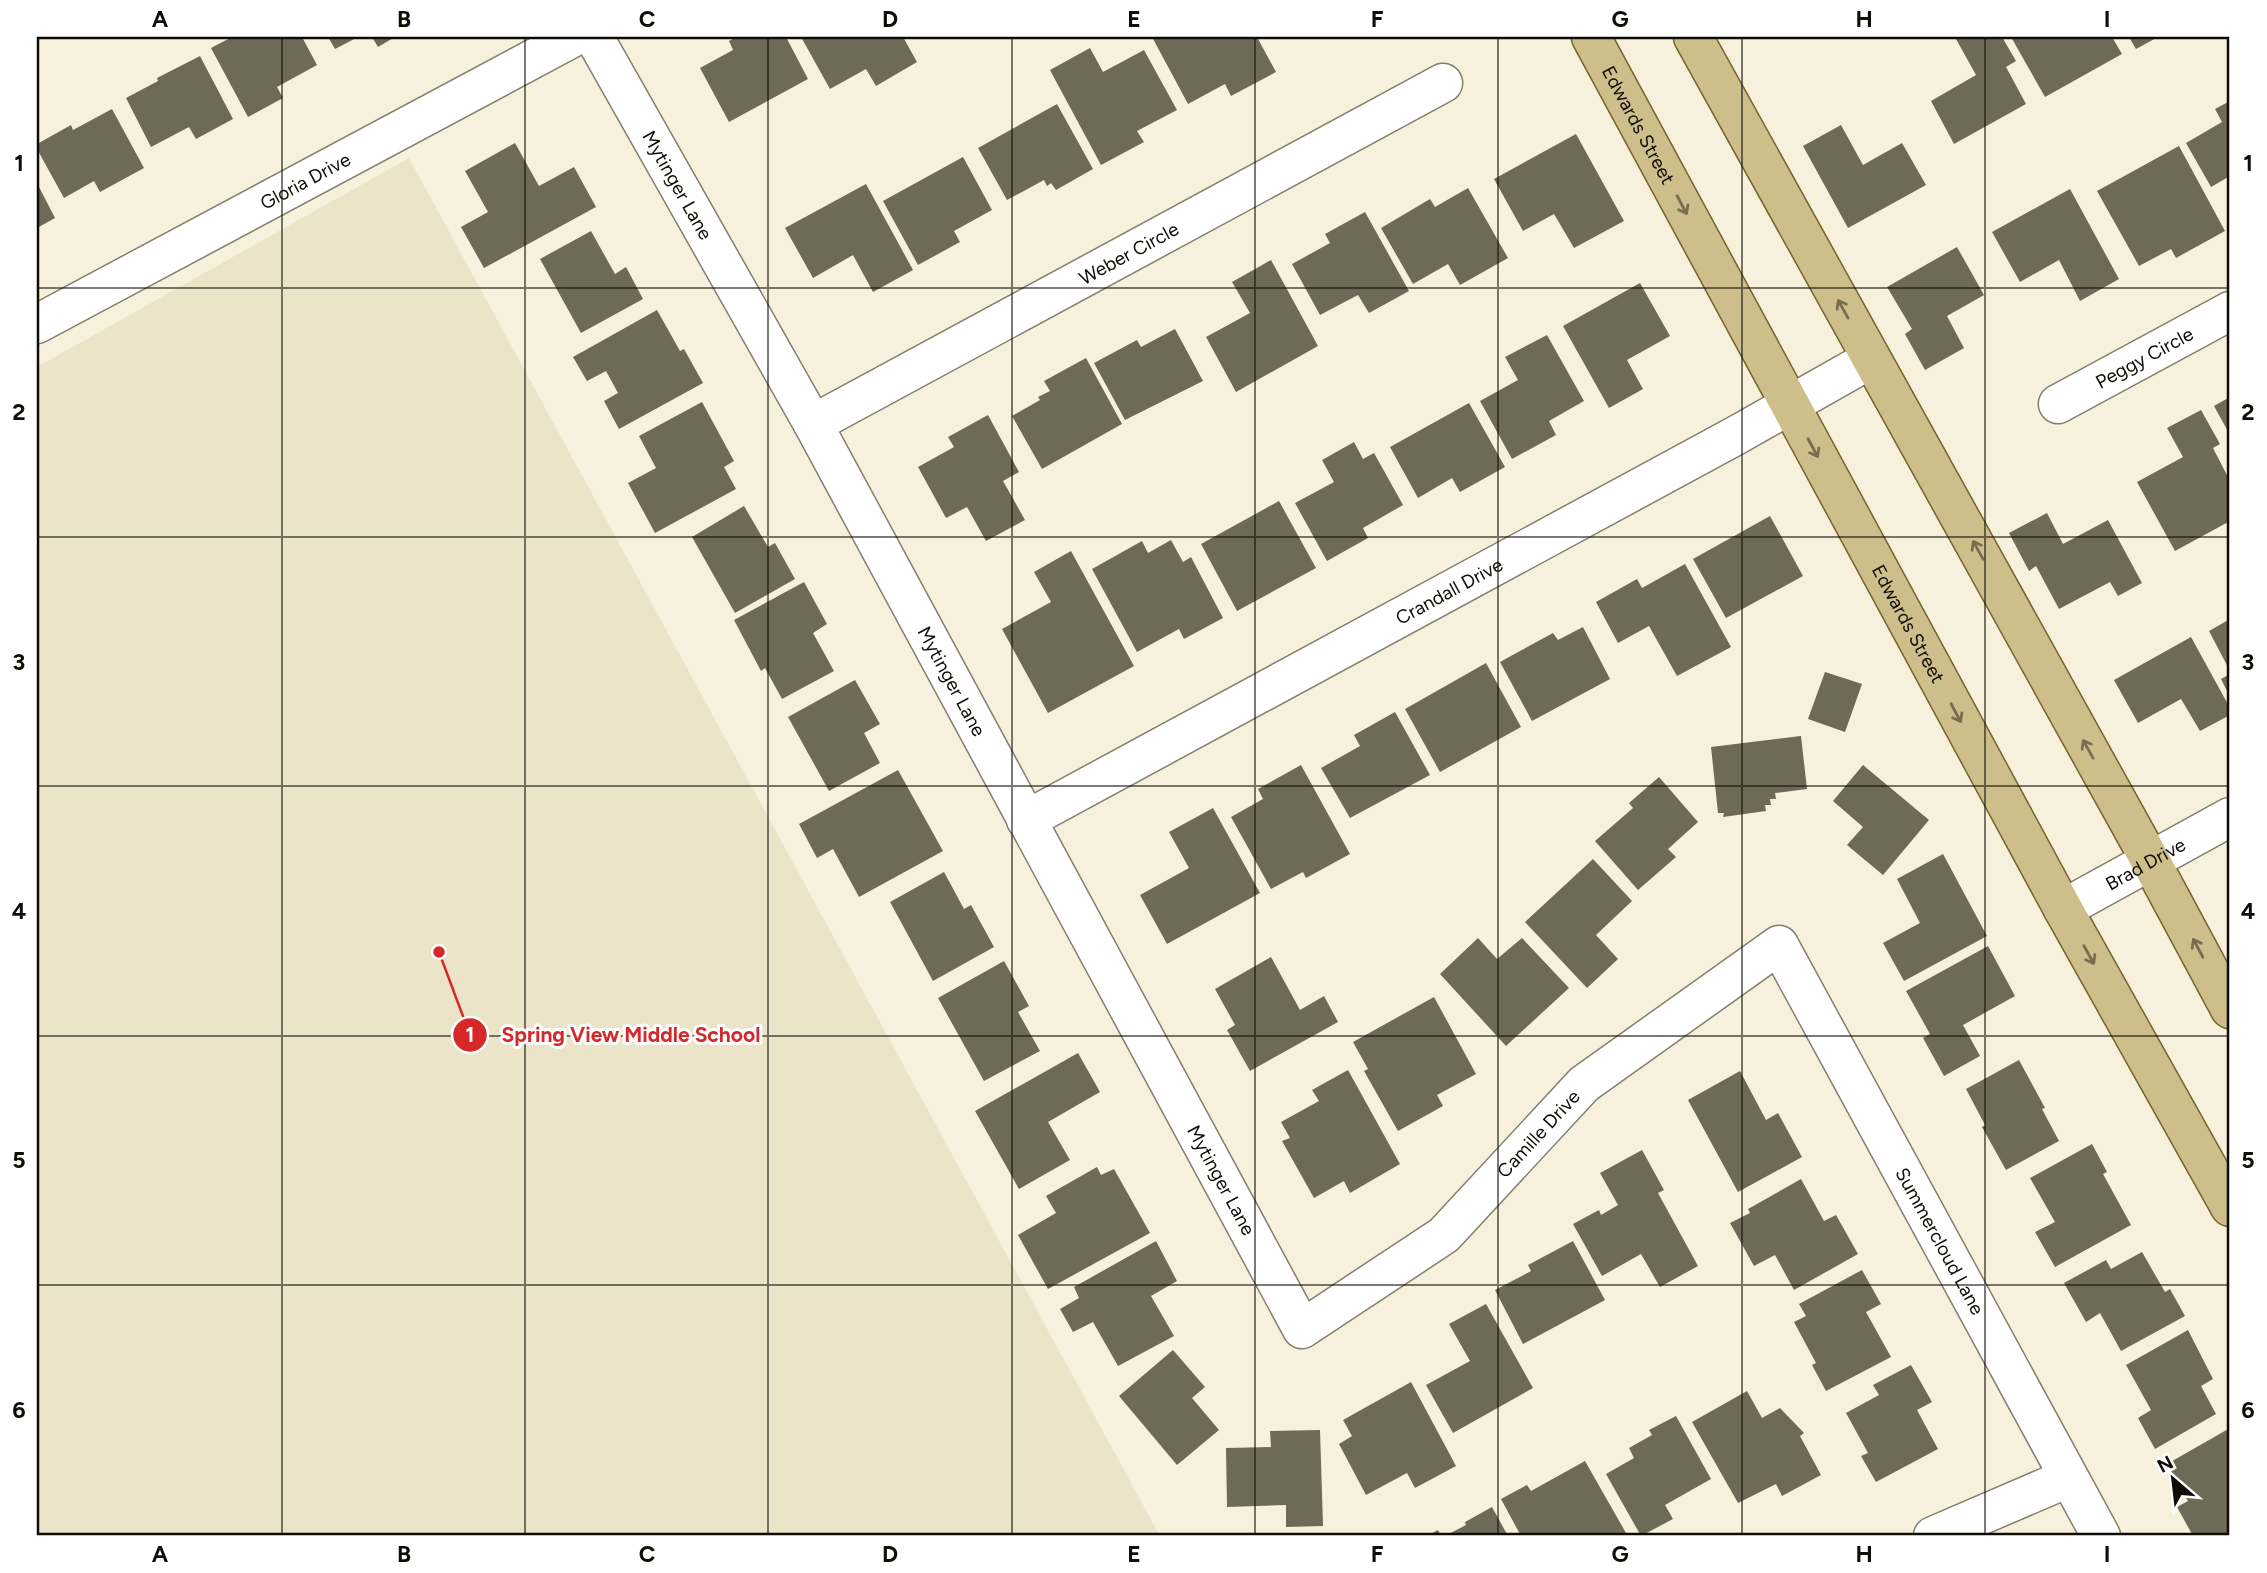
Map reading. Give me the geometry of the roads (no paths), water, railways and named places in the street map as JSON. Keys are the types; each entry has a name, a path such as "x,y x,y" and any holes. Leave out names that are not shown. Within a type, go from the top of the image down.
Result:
{"main road":[{"name":"Edwards Street","path":"1591,37 2063,909 2230,1207"},
{"path":"1693,37 2230,1009"}],"street":[{"name":"Gloria Drive","path":"37,324 574,37"},
{"name":"Mytinger Lane","path":"594,37 813,424 1302,1329"},
{"name":"Weber Circle","path":"813,424 1443,83"},
{"name":"Peggy Circle","path":"2058,404 2230,311"},
{"name":"Crandall Drive","path":"1026,820 1735,436 1871,359"},
{"name":"Brad Drive","path":"2063,909 2230,817"},
{"name":"Camille Drive","path":"1302,1329 1444,1236 1584,1084 1779,945"},
{"name":"Summercloud Lane","path":"1779,945 2101,1536"},
{"path":"1933,1536 2068,1478"}],"place":[{"name":"Spring View Middle School","path":"439,952"}]}
